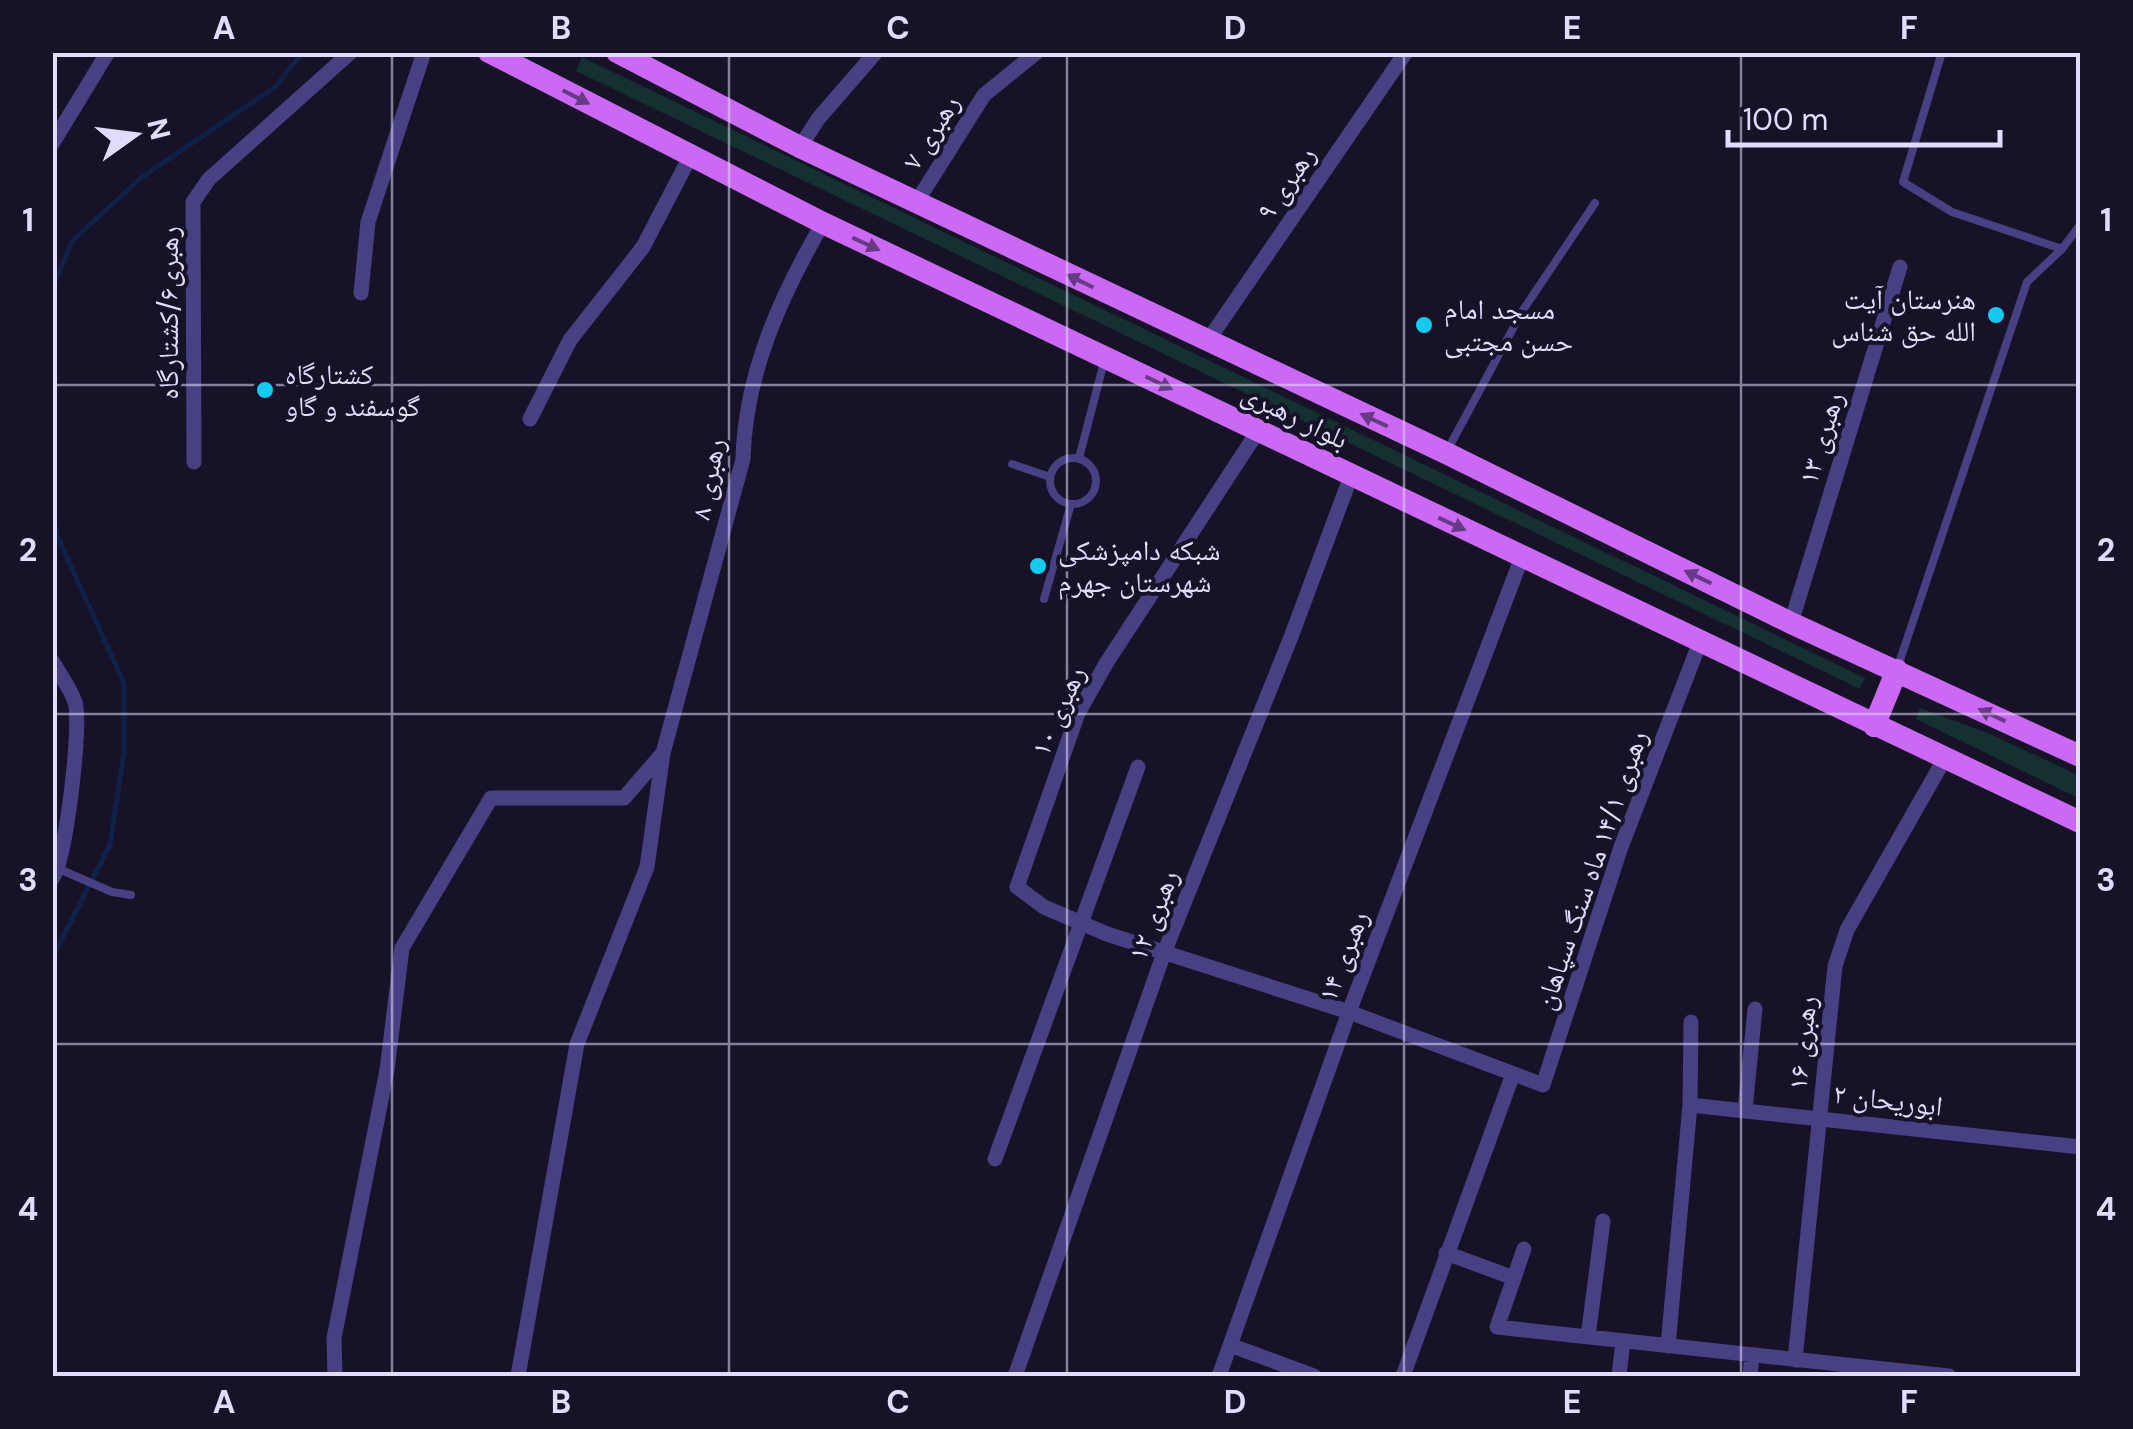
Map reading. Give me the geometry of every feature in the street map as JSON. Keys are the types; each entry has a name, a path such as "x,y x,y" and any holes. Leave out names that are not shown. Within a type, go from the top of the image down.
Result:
{"main road":[{"name":"بلوار رهبری","path":"489,52 526,61 690,156 823,223 2080,822"},
{"name":"بلوار رهبری","path":"621,53 800,147 1446,453 1791,623 2080,756"},
{"path":"1874,726 1897,670"}],"street":[{"path":"52,144 108,52"},
{"name":"رهبری۶/کشتارگاه","path":"194,462 193,202 209,179 351,52"},
{"path":"360,293 368,222 424,52"},
{"path":"800,147 818,119 876,52"},
{"name":"رهبری ۷","path":"916,202 984,95 1036,52"},
{"name":"رهبری ۹","path":"1207,342 1406,52"},
{"path":"530,419 570,340 642,247 690,156"},
{"name":"رهبری ۸","path":"518,1376 577,1044 646,868 663,753 742,459 744,424 762,355 786,288 823,223"},
{"name":"رهبری ۱۳","path":"1791,623 1900,267"},
{"name":"رهبری ۱۰","path":"1258,430 1107,662 1078,714 1017,887 1044,907 1080,922 1348,1012"},
{"name":"رهبری ۱۲","path":"1016,1376 1164,953 1351,476"},
{"name":"رهبری ۱۴","path":"1219,1376 1348,1012 1522,557"},
{"name":"رهبری ۱۴/۱ ماه سنگ سپاهان","path":"1513,1074 1542,1085 1621,847 1700,642"},
{"path":"55,669 76,705 70,815 56,874"},
{"path":"335,1376 334,1338 387,1070 402,948 490,798 624,798 663,753"},
{"name":"رهبری ۱۶","path":"1795,1360 1835,966 1847,930 1945,758"},
{"path":"995,1159 1138,767"},
{"path":"1744,1110 1756,1009"},
{"path":"1348,1012 1513,1074 1403,1376"},
{"path":"1668,1346 1690,1105 1691,1022"},
{"name":"ابوریحان ۲","path":"1690,1105 2080,1147"},
{"path":"1588,1337 1603,1221"},
{"path":"1524,1249 1497,1327 1881,1373 1949,1376"},
{"path":"1446,1253 1514,1278"},
{"path":"1620,1376 1622,1341"},
{"path":"1230,1345 1314,1376"},
{"path":"1750,1376 1752,1355"}],"lane":[{"path":"1942,52 1902,182 1952,212 2062,250"},
{"path":"1446,453 1523,310 1595,203"},
{"path":"1897,670 2027,282 2062,250 2080,225"},
{"path":"1079,458 1105,358"},
{"path":"1079,458 1092,468 1096,483 1090,497 1071,504 1055,496 1050,477 1064,459 1079,458"},
{"path":"1012,464 1050,477"},
{"path":"1044,599 1071,504"},
{"path":"56,874 78,877 130,896"}],"green space":[{"path":"582,57 1865,678 1860,689 576,71"},
{"path":"1920,708 1990,734 2080,776 2080,799 1916,719"}],"waterway":[{"path":"52,290 72,241 142,177 275,87 303,52"},
{"path":"52,511 58,538 124,683 124,752 110,845 52,958"}],"place":[{"name":"هنرستان آیت الله حق شناس","path":"1996,315"},
{"name":"مسجد امام حسن مجتبی","path":"1424,325"},
{"name":"کشتارگاه گوسفند و گاو","path":"265,390"},
{"name":"شبکه دامپزشکی شهرستان جهرم","path":"1038,566"}]}
